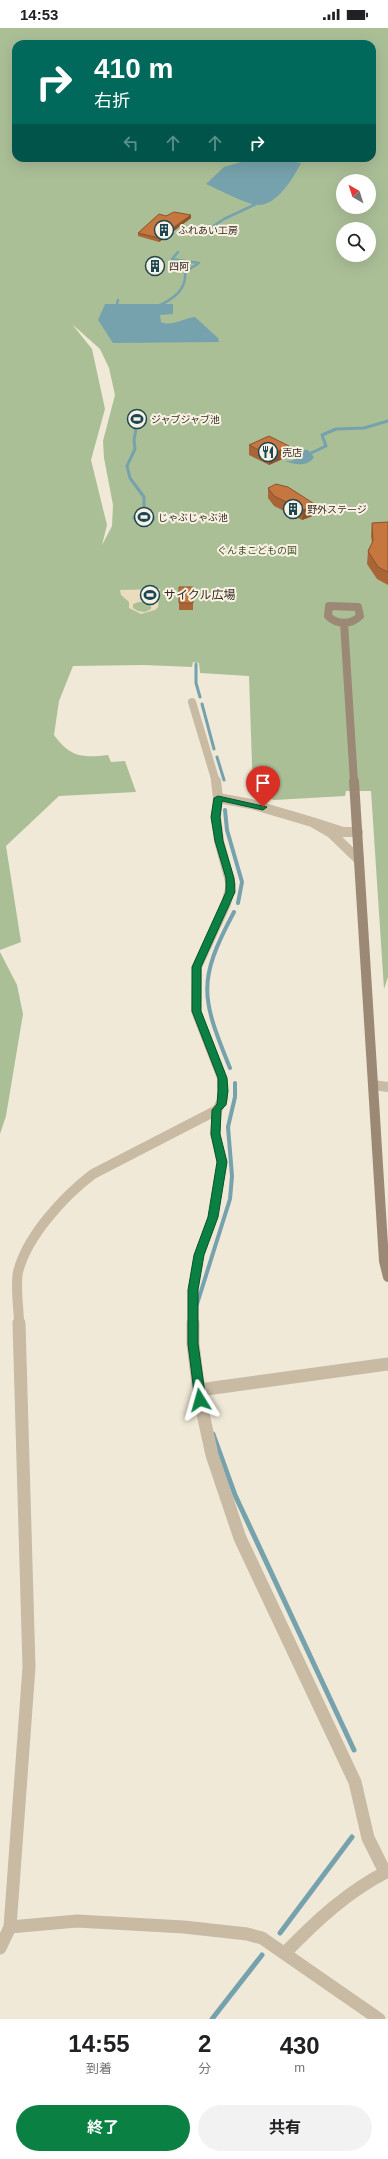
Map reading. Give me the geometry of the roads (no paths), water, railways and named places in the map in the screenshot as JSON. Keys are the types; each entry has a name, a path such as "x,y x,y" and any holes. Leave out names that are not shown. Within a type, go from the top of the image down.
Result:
{"street":[{"path":"344,623 384,1261 388,1277"},
{"path":"192,702 216,782 218,798 216,817 219,841 230,878 231,892 197,967 195,998 203,1032 222,1078 223,1099 217,1110 215,1134 222,1162 213,1217 199,1255 193,1290 193,1344 199,1390 212,1455 240,1538 355,1782 368,1838 387,1871 340,1902 303,1933 285,1953"},
{"path":"218,798 251,804 343,832 358,832"},
{"path":"312,822 340,840 359,860"},
{"path":"373,1085 388,1087"},
{"path":"0,1948 10,1927 29,1667 18,1273 30,1241 76,1187 93,1174 217,1110"},
{"path":"199,1390 388,1364"},
{"path":"10,1927 77,1921 184,1927 247,1934 262,1938 379,2019"}],"water":[{"path":"241,162 301,163 284,189 278,195 266,204 259,205 247,202 206,184 224,167"},
{"path":"105,304 173,304 173,314 160,315 161,322 174,323 195,317 218,338 219,342 113,343 98,320"},
{"name":"ジャブジャブ池","path":"137,414 145,416 147,420 137,423 128,420 129,417"},
{"path":"293,449 308,450 314,457 305,464 285,461 291,461 302,456 291,451 286,452"},
{"name":"じゃぶじゃぶ池","path":"144,511 154,514 155,520 144,523 132,519 134,514"}],"waterway":[{"path":"200,235 224,219 256,204"},
{"path":"158,306 178,293 184,284 185,272 199,263 172,259 178,252"},
{"path":"117,304 118,300"},
{"path":"307,455 326,446 322,435 336,429 364,428 388,421"},
{"path":"137,423 134,440 135,449 127,466 130,478 144,497 144,511"},
{"path":"196,664 196,683 200,697"},
{"path":"202,704 214,749"},
{"path":"217,757 224,780"},
{"path":"225,810 227,830 242,882 238,903"},
{"path":"230,1068 213,1023 207,989 209,973 214,956 234,912"},
{"path":"197,1304 230,1199 232,1176 228,1127 235,1097 235,1083"},
{"path":"213,1434 235,1495 354,1750"},
{"path":"280,1933 352,1837"},
{"path":"212,2019 262,1955"}],"place":[{"name":"ふれあい工房","path":"164,230"},
{"name":"四阿","path":"155,266"},
{"name":"ジャブジャブ池","path":"137,419"},
{"name":"売店","path":"268,452"},
{"name":"野外ステージ","path":"293,509"},
{"name":"じゃぶじゃぶ池","path":"144,517"},
{"name":"サイクル広場","path":"150,595"}],"park label":[{"name":"ぐんまこどもの国","path":"257,550"}]}
